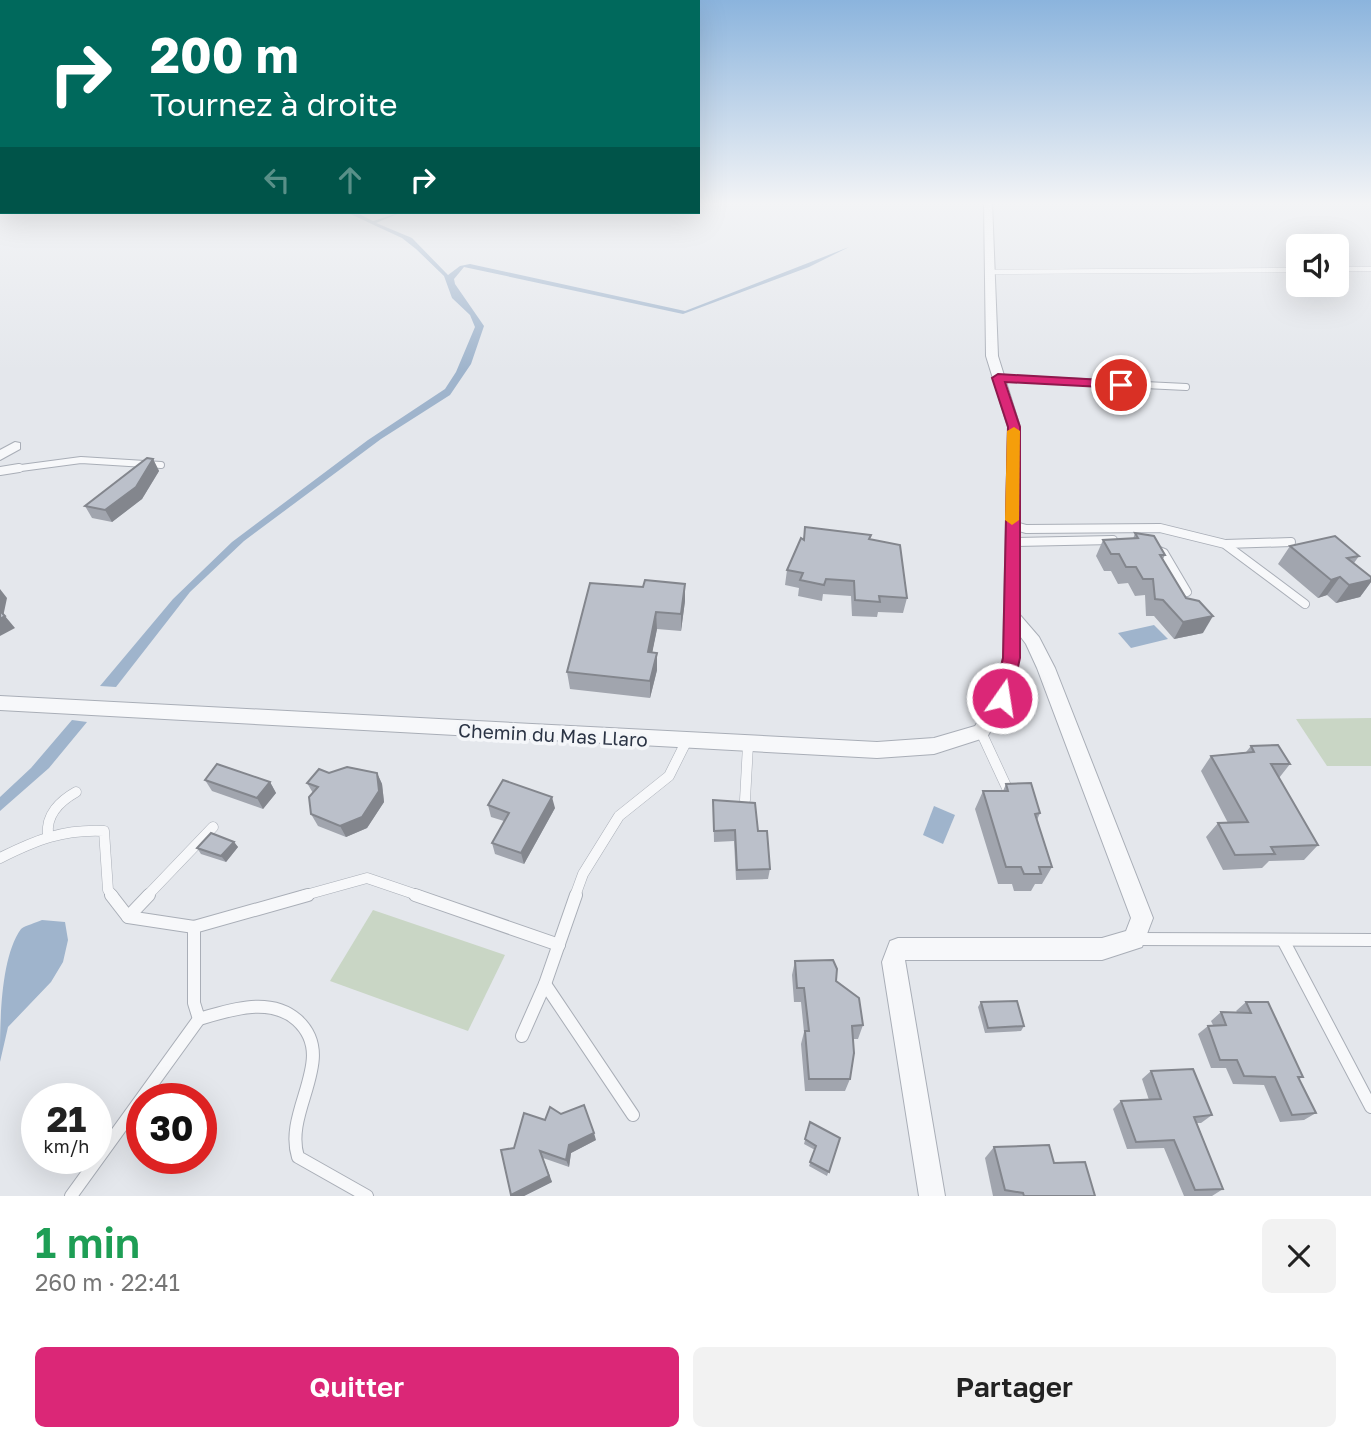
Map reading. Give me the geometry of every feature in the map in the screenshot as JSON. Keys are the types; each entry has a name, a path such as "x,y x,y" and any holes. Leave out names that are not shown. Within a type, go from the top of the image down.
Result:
{"street":[{"path":"981,732 1002,698 1011,658 1014,427 992,356 990,258"},
{"path":"0,456 15,446"},
{"path":"932,1196 893,962 898,949 1102,949 1134,939 1142,918 1046,668 1033,641 1010,615"},
{"name":"Chemin du Mas Llaro","path":"0,703 686,742 877,750 933,746 981,732"}],"lane":[{"path":"1349,269 1371,269"},
{"path":"990,272 1286,270"},
{"path":"998,378 1186,387"},
{"path":"0,471 81,460 161,465"},
{"path":"1011,534 1026,529 1160,528 1225,544 1291,542"},
{"path":"1011,534 1121,540"},
{"path":"1225,544 1305,604"},
{"path":"1154,549 1164,553 1187,592"},
{"path":"981,732 1007,788"},
{"path":"522,1036 545,984 583,874 619,816 669,776 686,742"},
{"path":"745,800 748,745"},
{"path":"48,834 47,823 62,800 76,792"},
{"path":"128,917 213,827"},
{"path":"0,858 48,834 69,828 104,831 108,890 128,917 194,927 367,878 559,945"},
{"path":"194,927 194,1003 199,1019"},
{"path":"1134,939 1371,940"},
{"path":"1283,940 1371,1107"},
{"path":"545,984 633,1115"},
{"path":"71,1196 199,1019 242,1007 281,1009 308,1027 316,1048 292,1138 298,1157 367,1196"}],"green space":[{"path":"1371,718 1371,766 1327,766 1296,719"},
{"path":"373,910 505,955 468,1031 330,981"}],"water":[{"path":"425,258 431,258 448,275 460,266 470,264 685,311 821,258 827,258 683,314 464,267 454,279 455,284 484,326 471,364 450,395 381,439 244,541 190,592 116,687 100,686 173,599 232,542 368,440 445,389 456,372 475,327 470,315 452,298 444,276"},
{"path":"1154,625 1168,639 1131,648 1118,633"},
{"path":"72,720 87,722 49,768 0,811 0,797 31,768"},
{"path":"934,806 955,815 943,844 923,835"},
{"path":"42,920 65,922 68,940 63,962 51,982 8,1027 0,1062 3,992 9,957 21,929"}],"building":[{"path":"147,458 153,459 136,487 105,510 85,506"},
{"path":"805,527 871,535 869,539 900,545 907,598 879,596 880,602 855,600 854,581 826,579 824,585 800,580 803,573 787,570 801,538 804,540"},
{"path":"1135,533 1154,536 1165,555 1160,555 1186,598 1199,601 1213,616 1183,622 1163,600 1155,599 1153,579 1143,579 1136,567 1126,567 1119,554 1111,554 1103,540 1138,538"},
{"path":"1335,536 1359,556 1347,558 1371,577 1371,580 1349,585 1340,577 1331,580 1290,546"},
{"path":"645,580 685,584 681,614 656,612 648,652 657,653 650,681 567,672 590,583 643,587"},
{"path":"1278,745 1290,764 1271,764 1318,845 1271,847 1275,854 1235,855 1218,823 1248,822 1211,756 1254,752 1251,746"},
{"path":"217,764 270,782 257,798 205,780"},
{"path":"347,767 377,773 379,791 362,817 340,826 311,814 309,797 318,787 307,783 319,769 329,773"},
{"path":"503,780 552,797 521,853 492,843 509,813 488,805"},
{"path":"1031,783 1040,813 1035,814 1052,867 1039,867 1041,874 1024,874 1021,867 1006,867 983,791 1008,791 1006,784"},
{"path":"713,800 755,803 758,831 767,831 770,869 737,870 735,830 714,831"},
{"path":"211,833 234,842 221,856 197,848"},
{"path":"833,960 837,969 836,981 859,998 863,1025 852,1026 854,1053 850,1079 809,1079 805,1031 809,1031 804,988 797,988 795,961"},
{"path":"1017,1001 1024,1026 988,1028 981,1002"},
{"path":"1246,1002 1268,1002 1303,1077 1298,1077 1316,1113 1292,1115 1275,1077 1244,1076 1237,1060 1220,1060 1208,1026 1226,1025 1221,1012 1251,1013"},
{"path":"1193,1069 1212,1115 1194,1117 1223,1189 1195,1190 1174,1140 1136,1142 1121,1101 1161,1099 1151,1071"},
{"path":"584,1105 594,1133 569,1145 566,1160 540,1151 549,1176 511,1195 501,1150 514,1148 524,1113 545,1120 550,1107 561,1114"},
{"path":"810,1122 840,1138 829,1172 810,1162 816,1146 805,1139"},
{"path":"1049,1145 1054,1163 1085,1162 1095,1196 1024,1196 1023,1193 1005,1190 994,1147"}],"slow traffic":[{"path":"1012,520 1014,431"}],"route":[{"path":"1002,698 1011,658 1014,427 998,378 1121,385"}]}
